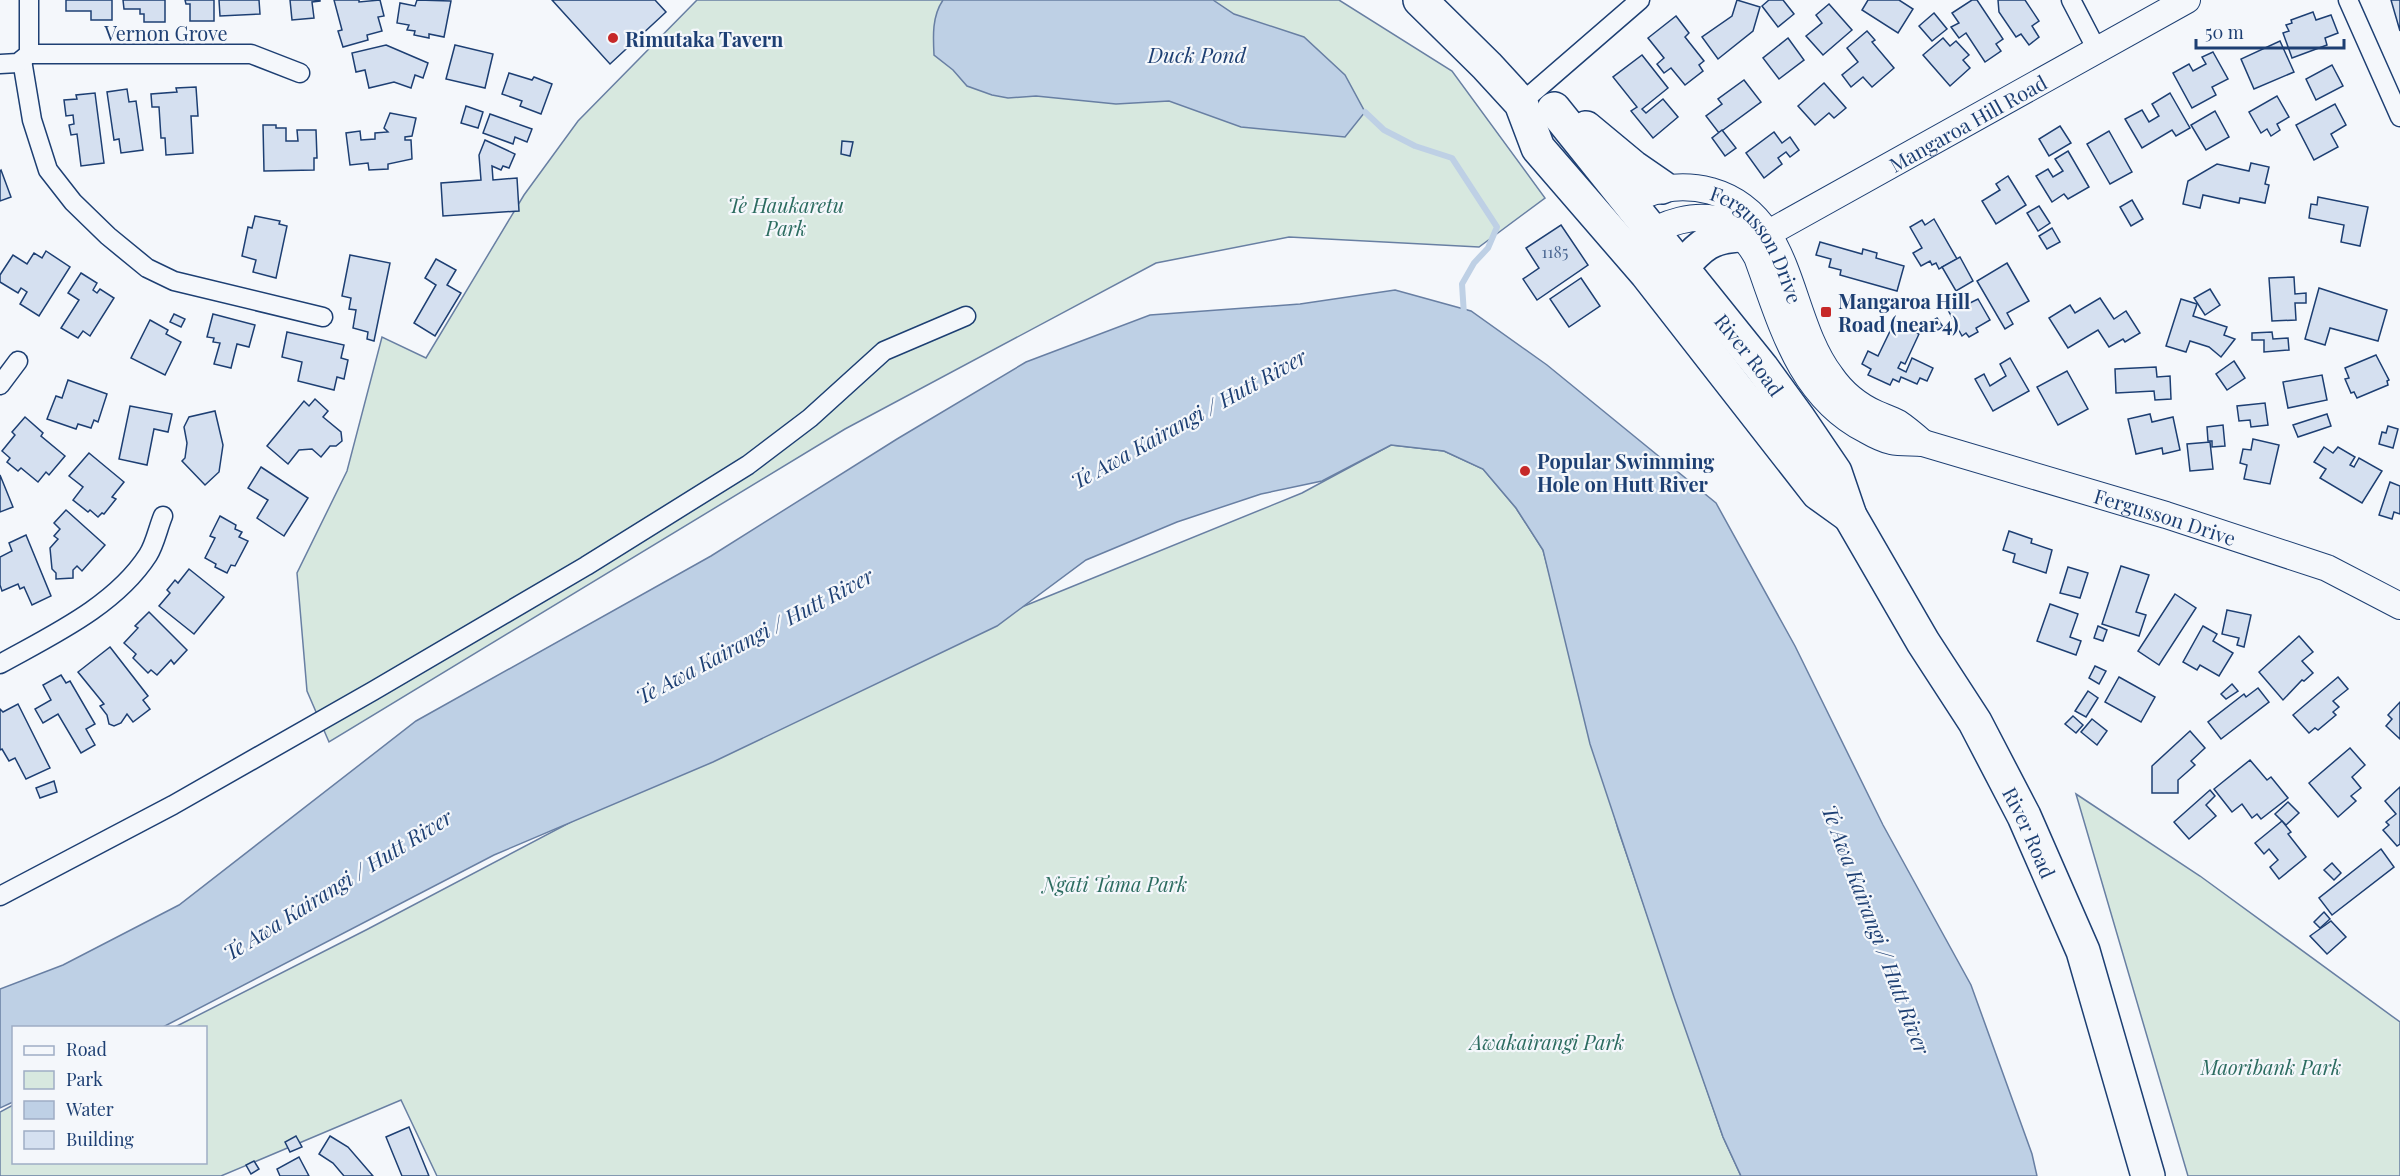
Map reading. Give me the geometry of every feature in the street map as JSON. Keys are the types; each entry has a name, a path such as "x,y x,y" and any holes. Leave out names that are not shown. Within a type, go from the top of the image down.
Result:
{"highway":[{"path":"1420,0 1521,103 1539,147 1603,224 1639,241"},
{"path":"1521,103 1554,108 1592,131 1633,167 1662,187"},
{"path":"1554,108 1630,204"},
{"name":"River Road","path":"1630,204 1639,241 1818,493 1850,516"},
{"path":"1682,267 1711,240 1725,236 1753,238"},
{"name":"River Road","path":"1639,241 1682,267 1762,368 1835,472 1850,516 1923,642 1975,722 2024,816 2083,951 2148,1176"}],"main road":[{"name":"Mangaroa Hill Road","path":"1753,238 2187,0"},
{"name":"Fergusson Drive","path":"1662,187 1703,189 1736,201 1754,215 1753,238 1757,257 1791,346 1812,385 1824,400 1854,424 1891,441 1923,443 2166,515 2328,568 2400,606"},
{"path":"1603,224 1630,204 1662,187"},
{"name":"Fergusson Drive","path":"1639,241 1667,224 1711,219 1726,223 1753,238"}],"street":[{"path":"29,0 25,57 32,120 48,170 73,202 108,236 147,268 174,281 323,317"},
{"path":"1521,103 1640,0"},
{"path":"2071,0 2097,50"},
{"path":"2348,0 2400,117"},
{"name":"Vernon Grove","path":"0,64 14,64 25,57 251,54 300,73"},
{"path":"0,896 173,805 586,566 748,465 810,418 884,351 966,316"},
{"path":"0,386 18,361"},
{"path":"0,664 72,622 117,591 149,554 163,516"}],"green space":[{"name":"Te Haukaretu Park","path":"697,0 1339,0 1452,71 1545,198 1479,247 1289,237 1156,263 845,429 329,742 307,691 297,573 347,471 382,337 426,358 524,195 578,121"},
{"name":"Ngāti Tama Park","path":"1391,445 1444,451 1483,469 1516,508 1543,550 1618,829 1723,1137 1741,1176 437,1176 401,1100 221,1176 0,1176 0,1112 12,1106 12,1164 207,1164 207,1026 177,1026 366,930 835,683 1302,493"},
{"name":"Maoribank Park","path":"2076,794 2200,876 2400,1022 2400,1176 2188,1176"}],"water":[{"name":"Duck Pond","path":"943,0 1213,0 1234,14 1304,37 1345,75 1365,112 1345,137 1241,127 1169,101 1116,104 1036,96 1008,98 992,95 967,86 953,70 934,55 935,19"},
{"name":"Te Awa Kairangi / Hutt River","path":"1395,290 1471,311 1547,365 1716,503 1795,646 1883,825 1971,985 2032,1154 2037,1176 1741,1176 1723,1137 1674,997 1590,744 1543,550 1516,508 1483,469 1444,451 1391,445 1322,481 1261,494 1177,522 1086,560 997,626 713,762 494,855 165,1026 12,1026 12,1102 0,1108 0,989 63,965 179,905 416,721 711,556 897,439 1026,362 1150,315 1300,304"}],"building":[{"path":"66,0 112,0 112,20 91,20 91,11 66,11"},
{"path":"123,0 165,0 165,22 144,22 144,14 140,14 140,9 124,9"},
{"path":"185,0 214,0 214,21 190,21 190,4 186,4"},
{"path":"219,0 259,0 260,14 220,16"},
{"path":"290,0 320,1 312,2 314,18 292,20"},
{"path":"334,0 359,0 359,2 380,0 384,16 378,17 382,31 367,35 368,40 343,47 338,31 342,30"},
{"path":"417,0 451,1 444,37 429,34 429,38 414,35 415,31 407,30 409,25 397,23 400,3 415,6"},
{"name":"Rimutaka Tavern","path":"552,0 655,0 666,12 610,64"},
{"path":"1737,0 1760,7 1753,31 1718,59 1702,37 1732,16"},
{"path":"1769,0 1783,0 1794,14 1778,27 1762,6"},
{"path":"1868,0 1899,0 1913,9 1898,33 1862,10"},
{"path":"1972,0 1977,0 2003,39 1996,44 2001,51 1985,62 1966,33 1959,38 1951,27 1959,23 1952,13"},
{"path":"1998,0 2025,0 2039,21 2032,26 2039,37 2029,45 2021,34 2016,37 1999,12"},
{"path":"2391,0 2400,0 2400,31"},
{"path":"1829,4 1852,30 1823,55 1806,36 1822,23 1816,15"},
{"path":"2313,12 2316,20 2331,15 2338,33 2325,38 2327,45 2292,58 2283,33 2289,31 2286,25 2292,23 2291,20"},
{"path":"1934,13 1947,29 1932,41 1919,26"},
{"path":"1676,16 1689,33 1685,37 1704,61 1699,65 1703,71 1685,85 1671,68 1664,73 1657,64 1664,58 1648,38"},
{"path":"1867,31 1875,40 1872,42 1894,68 1872,87 1863,77 1851,87 1842,75 1858,62 1847,48"},
{"path":"1788,38 1804,60 1779,79 1763,58"},
{"path":"1943,38 1950,46 1956,41 1969,55 1963,60 1970,68 1950,86 1923,55"},
{"path":"2280,41 2294,72 2254,89 2241,59"},
{"path":"386,45 428,63 423,78 415,75 411,88 394,82 369,88 365,70 356,72 352,53"},
{"path":"455,45 493,54 485,88 446,79"},
{"path":"2213,52 2228,79 2212,87 2216,95 2192,108 2173,73 2189,64 2193,71 2206,64 2202,57"},
{"path":"1642,55 1668,88 1642,109 1646,113 1663,99 1678,117 1653,138 1631,111 1637,107 1613,77"},
{"path":"2332,65 2343,86 2316,100 2306,79"},
{"path":"509,73 532,80 534,77 552,84 541,114 520,106 522,101 502,94"},
{"path":"1744,80 1761,102 1719,133 1706,116 1722,104 1718,99"},
{"path":"1824,83 1846,108 1834,118 1829,113 1815,125 1798,106"},
{"path":"196,87 198,116 191,116 193,153 166,155 165,138 161,138 159,107 152,107 151,94 177,92 176,88"},
{"path":"127,89 129,102 136,101 143,150 121,153 119,139 114,140 107,92"},
{"path":"95,93 104,163 81,166 77,134 71,135 69,125 74,124 73,115 66,116 64,100 77,99 76,95"},
{"path":"2170,93 2190,128 2176,136 2172,130 2142,148 2125,119 2142,110 2149,122 2159,116 2152,104"},
{"path":"2277,96 2289,117 2277,124 2280,130 2271,136 2267,129 2261,133 2249,112"},
{"path":"2335,104 2346,125 2331,134 2338,147 2314,160 2296,125"},
{"path":"466,106 483,112 478,128 461,123"},
{"path":"2215,111 2229,137 2206,150 2191,125"},
{"path":"390,113 416,118 412,136 405,137 405,140 411,140 412,159 388,164 388,169 369,170 368,163 350,165 346,133 360,131 361,140 375,139 375,133 388,132 384,128"},
{"path":"490,114 532,129 527,142 515,137 513,144 483,133"},
{"path":"263,125 286,128 286,141 298,141 297,130 316,130 317,158 314,158 314,170 264,171"},
{"path":"2060,126 2071,143 2049,156 2039,139"},
{"path":"1722,130 1736,148 1725,156 1712,138"},
{"path":"2109,131 2132,172 2110,184 2087,144"},
{"path":"1774,132 1782,143 1790,137 1799,150 1790,157 1786,152 1778,158 1782,164 1764,178 1746,153"},
{"path":"485,140 515,154 509,168 503,166 501,170 492,166 493,180 517,178 519,211 443,216 441,183 481,180 479,155"},
{"path":"842,141 853,142 850,156 841,154"},
{"path":"2068,151 2089,187 2068,199 2064,194 2052,202 2036,176 2048,169 2053,177 2063,171 2055,159"},
{"path":"2251,163 2269,167 2265,184 2269,185 2265,203 2240,198 2239,203 2203,195 2200,208 2183,204 2188,181 2217,164 2249,171"},
{"path":"0,171 11,197 0,201"},
{"path":"2008,176 2026,205 1996,224 1982,201 2000,190 1996,184"},
{"path":"2318,197 2368,207 2360,246 2341,242 2344,225 2309,218 2311,204 2317,205"},
{"path":"2132,200 2143,219 2131,226 2120,207"},
{"path":"2039,206 2050,223 2038,231 2027,213"},
{"path":"255,216 280,221 279,224 287,226 276,278 253,272 256,260 242,256 248,227 252,228"},
{"path":"1934,219 1957,259 1939,269 1936,263 1932,265 1930,261 1921,266 1913,253 1922,248 1910,227 1922,220 1925,225"},
{"path":"1561,225 1588,265 1537,300 1523,279 1539,268 1526,248"},
{"path":"2052,228 2060,242 2047,249 2039,236"},
{"path":"1820,242 1862,254 1863,249 1877,253 1876,258 1904,266 1897,291 1840,275 1841,270 1829,267 1831,259 1816,255"},
{"path":"46,251 70,267 39,316 20,304 27,292 21,288 18,293 0,282 0,275 13,255 27,264 34,253 42,258"},
{"path":"350,255 390,263 374,341 367,339 368,332 353,328 356,310 349,309 351,298 342,296"},
{"path":"1960,257 1973,281 1956,291 1942,267"},
{"path":"436,259 456,270 447,285 461,293 435,336 414,323 436,285 425,278"},
{"path":"2007,263 2029,301 2007,313 2013,324 2005,329 1977,281"},
{"path":"81,273 97,283 93,290 97,293 100,289 114,298 90,336 83,331 78,338 61,328 79,300 68,293"},
{"path":"2294,277 2295,294 2306,293 2306,303 2295,303 2296,320 2272,321 2269,278"},
{"path":"1581,278 1600,306 1569,327 1550,299"},
{"path":"2319,288 2387,310 2378,341 2330,328 2325,345 2305,339"},
{"path":"2210,289 2220,305 2205,315 2194,298"},
{"path":"2100,298 2114,319 2126,311 2140,333 2125,342 2123,339 2109,347 2098,330 2068,348 2049,318 2070,305 2075,313"},
{"path":"1978,299 1990,320 1976,328 1978,332 1969,337 1966,333 1962,336 1948,310 1966,300 1968,304"},
{"path":"2181,299 2197,304 2193,316 2227,327 2224,335 2235,339 2221,357 2209,347 2190,341 2186,352 2166,346"},
{"path":"174,314 185,319 181,327 170,322"},
{"path":"213,314 255,325 249,347 237,344 231,368 214,364 220,343 213,342 214,338 207,337"},
{"path":"1937,318 1943,327 1934,332 1929,323"},
{"path":"150,320 168,330 166,334 181,342 165,375 131,358"},
{"path":"1894,323 1919,334 1905,364 1901,362 1898,368 1906,372 1912,358 1933,368 1927,381 1920,378 1917,384 1901,377 1899,382 1893,379 1890,385 1868,375 1871,369 1862,364 1868,351 1878,356"},
{"path":"287,332 344,345 341,358 348,360 344,379 337,377 334,390 298,381 302,362 282,357"},
{"path":"2272,332 2273,339 2288,338 2289,350 2264,352 2264,340 2252,340 2252,333"},
{"path":"2376,355 2389,380 2388,385 2357,398 2354,392 2351,393 2345,379 2349,378 2345,368"},
{"path":"2010,358 2029,391 1993,411 1975,379 1984,374 1990,386 2006,376 2000,364"},
{"path":"2234,361 2245,378 2227,390 2216,374"},
{"path":"2156,367 2157,377 2170,376 2171,399 2155,400 2154,391 2116,393 2115,369"},
{"path":"2067,371 2088,409 2058,425 2037,387"},
{"path":"2322,375 2327,400 2288,408 2283,382"},
{"path":"68,380 107,394 98,422 94,420 91,428 78,424 76,429 47,419 56,396 62,398"},
{"path":"315,399 328,411 323,417 341,432 342,441 336,446 330,446 321,457 312,449 299,450 288,464 267,446 304,401 309,406"},
{"path":"2265,403 2268,425 2251,427 2250,420 2239,421 2237,406"},
{"path":"130,406 172,414 168,432 154,429 147,465 119,459"},
{"path":"215,411 223,445 219,472 205,485 182,461 185,458 187,443 184,427 189,417"},
{"path":"2150,414 2152,422 2173,417 2180,450 2163,454 2162,448 2136,454 2128,419"},
{"path":"2327,414 2331,426 2298,437 2293,425"},
{"path":"25,417 43,433 41,436 65,456 49,475 46,472 38,482 21,468 18,471 7,462 10,458 2,451 15,435 12,432"},
{"path":"2223,425 2225,446 2212,447 2212,441 2208,441 2207,427"},
{"path":"2388,426 2398,429 2393,448 2379,444 2382,432 2386,433"},
{"path":"2253,439 2279,445 2270,484 2244,479 2247,465 2240,463 2243,449 2251,450"},
{"path":"2210,442 2213,469 2190,471 2187,444"},
{"path":"2324,447 2333,453 2338,447 2355,457 2350,465 2354,467 2359,458 2382,471 2362,503 2320,478 2326,469 2314,462"},
{"path":"89,453 124,482 112,497 116,499 104,514 98,517 73,500 83,487 69,476"},
{"path":"261,467 308,498 284,536 257,518 268,500 248,488"},
{"path":"0,475 13,507 0,512"},
{"path":"2390,482 2400,486 2400,514 2394,512 2392,519 2379,515"},
{"path":"66,510 105,545 82,571 77,566 73,570 73,578 56,579 56,573 52,569 50,548 58,539 54,536 60,529 54,523"},
{"path":"220,516 236,525 235,529 242,532 239,537 248,541 235,566 231,565 227,573 215,567 216,564 205,558 215,538 210,536"},
{"path":"2009,531 2032,539 2031,543 2052,550 2046,573 2013,562 2015,554 2003,550"},
{"path":"26,535 51,596 32,605 24,587 20,589 18,584 2,591 0,585 0,557 12,551 9,543"},
{"path":"2121,566 2149,575 2136,612 2146,615 2139,636 2102,624"},
{"path":"2068,567 2088,573 2080,598 2060,593"},
{"path":"189,569 224,597 194,634 159,606 170,593 167,590 175,580 178,583"},
{"path":"2175,594 2196,608 2159,665 2138,651"},
{"path":"2050,604 2078,614 2070,637 2081,641 2076,655 2037,641"},
{"path":"2227,610 2251,615 2244,647 2237,645 2239,638 2222,634"},
{"path":"149,612 187,650 174,664 171,660 157,675 151,670 148,673 133,658 136,654 124,643 138,628 135,626"},
{"path":"2098,626 2107,630 2103,641 2094,638"},
{"path":"2203,626 2217,634 2213,641 2233,653 2219,676 2200,665 2197,670 2183,662"},
{"path":"2299,636 2313,652 2302,661 2313,673 2304,681 2302,680 2283,700 2259,672"},
{"path":"110,647 148,696 143,700 150,709 133,722 127,714 121,723 114,726 109,724 107,715 100,706 104,704 78,672"},
{"path":"2095,666 2106,671 2099,684 2089,678"},
{"path":"61,675 66,683 70,681 95,724 86,729 95,745 81,753 58,714 43,723 35,709 51,700 43,685"},
{"path":"2119,677 2155,697 2141,722 2105,702"},
{"path":"2338,677 2348,689 2333,701 2339,707 2333,712 2336,715 2318,730 2315,728 2309,733 2293,715"},
{"path":"2232,684 2238,691 2226,699 2221,694"},
{"path":"2258,688 2269,702 2221,739 2208,722 2244,694 2246,697"},
{"path":"2088,691 2098,698 2086,717 2075,711"},
{"path":"2400,702 2400,739 2386,726 2392,719 2388,715"},
{"path":"18,704 50,768 26,779 15,758 9,761 2,749 0,750 0,709 3,712"},
{"path":"2073,716 2083,725 2076,733 2065,724"},
{"path":"2092,719 2107,731 2097,745 2081,732"},
{"path":"2190,731 2205,748 2191,761 2195,765 2178,780 2178,793 2152,793 2152,766"},
{"path":"2350,748 2365,765 2352,777 2361,788 2351,796 2356,801 2338,817 2309,783"},
{"path":"2250,760 2267,780 2271,777 2288,798 2261,819 2257,814 2252,818 2242,804 2232,812 2214,789"},
{"path":"54,781 57,792 40,798 36,788"},
{"path":"2400,787 2400,844 2397,846 2383,830 2389,825 2386,822 2396,814 2385,801"},
{"path":"2210,790 2215,796 2206,805 2216,816 2189,839 2174,822"},
{"path":"2288,802 2299,813 2286,825 2275,814"},
{"path":"2282,821 2291,832 2288,834 2306,857 2279,879 2270,867 2278,860 2269,849 2264,854 2255,843"},
{"path":"2381,849 2394,867 2332,915 2319,898"},
{"path":"2332,863 2341,873 2334,880 2324,870"},
{"path":"2324,912 2330,919 2320,928 2314,922"},
{"path":"2331,921 2346,937 2327,954 2310,936"},
{"path":"409,1127 429,1176 402,1176 386,1137"},
{"path":"296,1136 302,1147 290,1152 285,1142"},
{"path":"330,1136 348,1147 373,1176 344,1176 333,1163 319,1154"},
{"path":"299,1157 309,1176 280,1176 277,1169"},
{"path":"254,1161 259,1169 251,1174 246,1165"}],"waterway":[{"path":"1365,112 1384,130 1415,146 1452,158 1497,227 1488,248 1474,263 1462,284 1464,315"}],"place":[{"name":"Rimutaka Tavern","path":"613,38"},
{"name":"Mangaroa Hill Road (near 4)","path":"1826,312"},
{"name":"Popular Swimming Hole on Hutt River","path":"1525,471"}],"park label":[{"name":"Awakairangi Park","path":"1547,1041"}]}
